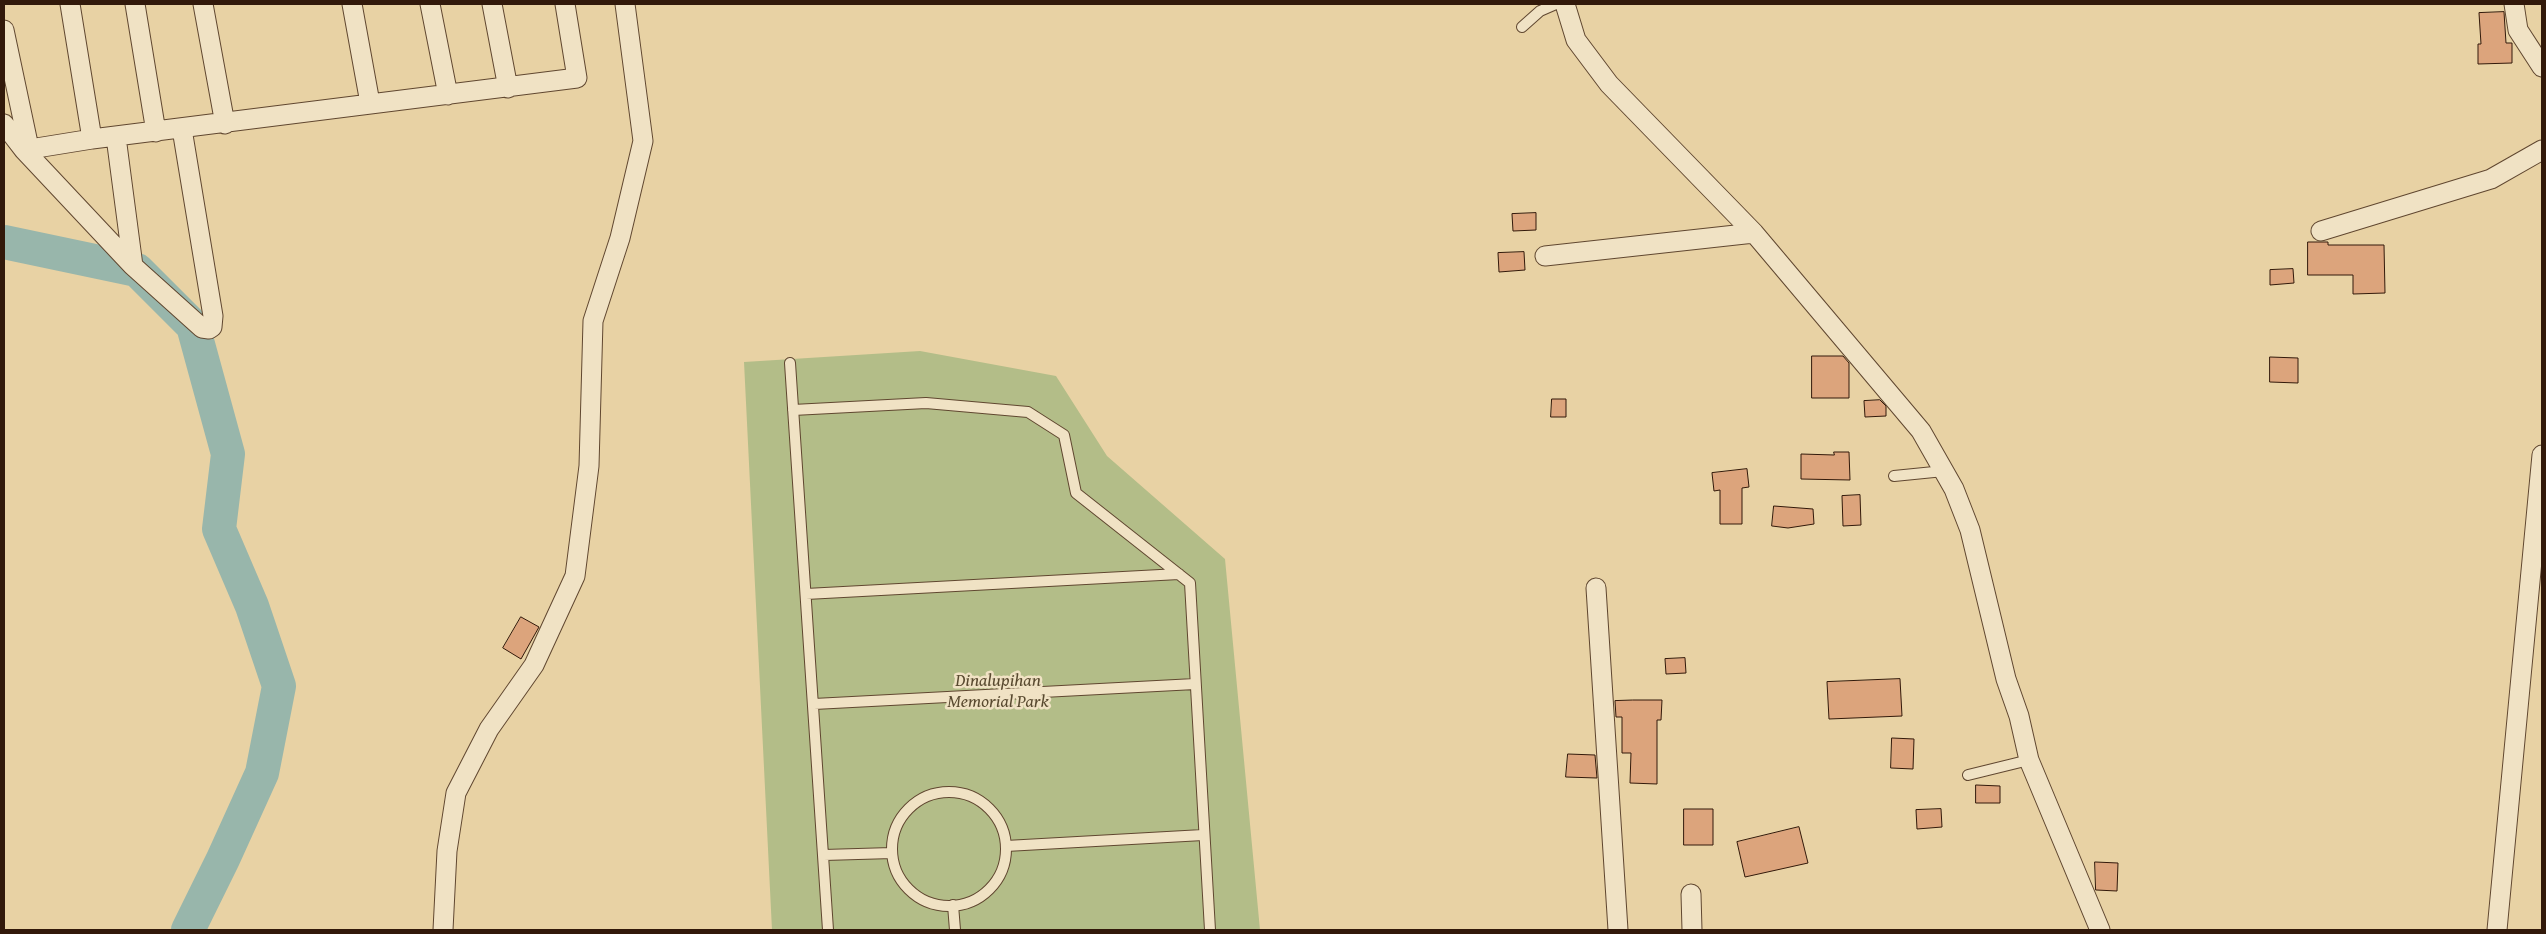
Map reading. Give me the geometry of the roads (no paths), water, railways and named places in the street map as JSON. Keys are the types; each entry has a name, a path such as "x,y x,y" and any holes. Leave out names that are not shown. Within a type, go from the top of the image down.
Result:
{"street":[{"path":"70,4 92,139"},
{"path":"135,4 156,132"},
{"path":"203,4 225,124"},
{"path":"352,4 370,103"},
{"path":"430,4 448,95"},
{"path":"492,4 508,88"},
{"path":"27,149 92,139 225,124 370,103 508,88 577,78 566,4"},
{"path":"442,930 447,851 456,793 489,729 534,665 575,576 589,466 593,321 620,238 643,141 625,4"},
{"path":"1565,4 1576,40 1609,84 1754,233 1921,431 1954,489 1970,530 2006,679 2019,716 2029,760 2100,930"},
{"path":"2514,4 2518,30 2542,67"},
{"path":"4,30 27,149"},
{"path":"4,124 133,266 202,328 209,329 212,327 213,316 182,129"},
{"path":"116,136 133,266"},
{"path":"2321,231 2491,179 2542,150"},
{"path":"1544,256 1754,233"},
{"path":"2496,930 2542,455"},
{"path":"1596,588 1618,930"},
{"path":"1691,894 1692,930"}],"lane":[{"path":"1522,27 1540,12 1556,4"},
{"path":"790,363 828,930"},
{"path":"793,410 926,402 1028,412 1064,435 1076,493 1190,583 1203,835 1210,930"},
{"path":"1894,476 1944,471"},
{"path":"806,594 1179,574"},
{"path":"814,704 1195,684"},
{"path":"1968,774 2029,760"},
{"path":"939,792 964,792 983,801 997,816 1006,836 1006,846 1007,857 1000,877 985,894 966,904 944,906 922,900 905,887 893,865 891,841 899,818 916,800 939,792"},
{"path":"1006,846 1203,835"},
{"path":"824,855 892,853"},
{"path":"953,905 955,930"}],"waterway":[{"path":"4,242 137,270 193,326 228,454 219,529 252,606 279,686 262,773 188,930"}],"park label":[{"name":"Dinalupihan Memorial Park","path":"998,691"}]}
